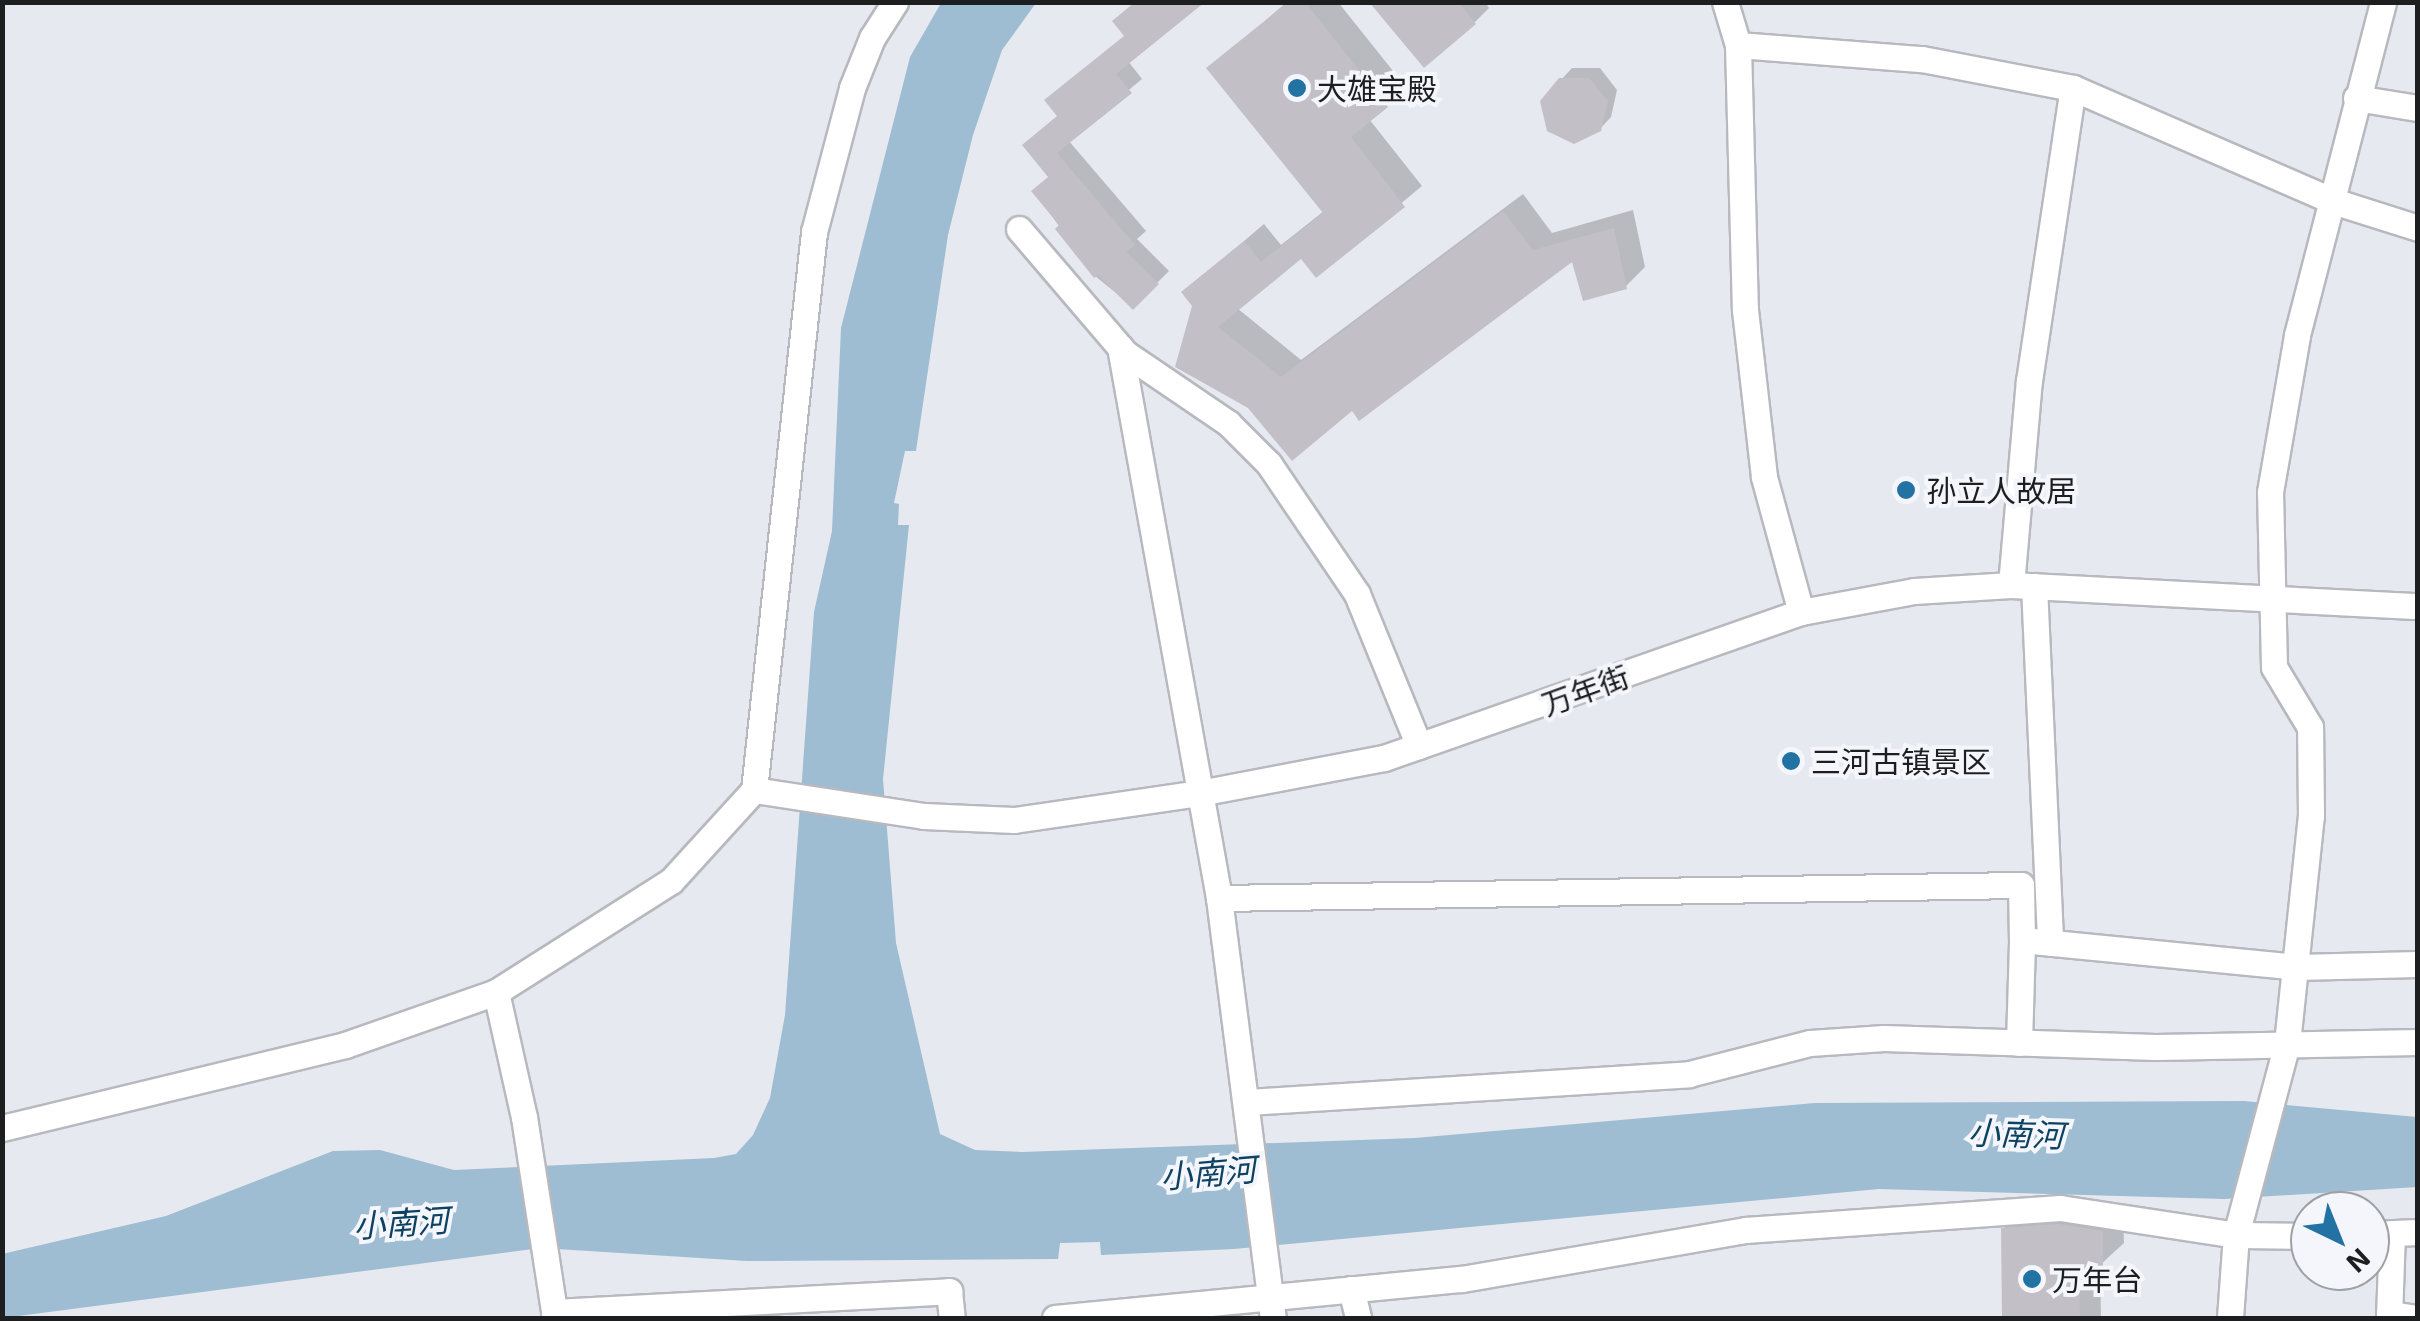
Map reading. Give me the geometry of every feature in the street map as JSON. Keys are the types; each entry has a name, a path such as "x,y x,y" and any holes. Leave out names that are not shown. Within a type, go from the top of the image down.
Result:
{"street":[{"path":"2,1128 344,1045 496,992 671,881 754,790 814,232 857,74 895,2"},
{"path":"1725,2 1737,38 1749,347 1764,477 1802,612"},
{"path":"2230,1318 2236,1235 2286,1043 2297,967 2312,740 2305,715 2274,666 2270,492 2298,335 2383,2"},
{"path":"1737,38 1922,59 2073,88 2333,201 2418,228"},
{"path":"2050,943 2023,585 2030,380 2073,88"},
{"path":"2356,98 2418,108"},
{"path":"1018,229 1120,347 1228,423 1269,464 1357,594 1419,746"},
{"path":"1120,347 1219,898 1249,1108 1268,1300"},
{"name":"万年街","path":"754,790 924,816 1014,820 1200,793 1419,746 1802,612 1914,591 2023,585 2418,606"},
{"path":"1219,898 2021,884 2019,1043"},
{"path":"2022,940 2297,967 2418,964"},
{"path":"496,992 524,1116 554,1316 949,1291 952,1318"},
{"path":"1249,1108 1689,1074 1847,1040 1954,1036 2019,1043 2418,1042"},
{"path":"1056,1318 1462,1279 1744,1230 2060,1208 2236,1235 2290,1236"},
{"path":"2393,1234 2389,1316 2418,1318"},
{"path":"1351,1289 1358,1318"}],"water":[{"name":"小南河","path":"941,3 1036,3 1002,50 973,135 948,235 916,451 905,451 894,503 899,504 898,525 909,525 883,779 896,943 940,1134 975,1150 1022,1152 1415,1138 1815,1103 2244,1101 2417,1117 2417,1187 2290,1191 2290,1195 2224,1199 1879,1189 1234,1249 1101,1255 1100,1242 1060,1243 1058,1259 747,1261 541,1248 3,1318 2,1254 166,1216 333,1151 380,1150 454,1170 714,1158 736,1154 753,1135 770,1098 785,1015 814,612 832,531 841,328 910,57"}],"building":[{"path":"1135,2 1205,2 1116,74 1132,93 1057,153 1135,245 1126,252 1159,284 1133,310 1098,275 1094,278 1055,229 1059,225 1031,191 1048,177 1022,145 1057,116 1044,100 1124,36 1112,21"},
{"path":"1288,2 1305,2 1388,107 1351,137 1405,207 1316,278 1301,259 1218,327 1281,377 1503,211 1533,250 1614,228 1627,289 1583,301 1572,262 1359,421 1352,411 1292,461 1248,408 1175,367 1192,306 1181,292 1244,241 1261,262 1323,213 1206,68"},
{"path":"1369,2 1458,2 1476,24 1424,68"},
{"path":"1559,78 1589,78 1608,101 1601,131 1574,144 1547,131 1540,101"},
{"name":"万年台","path":"2059,1224 2103,1231 2103,1267 2079,1268 2080,1318 2002,1318 2001,1228"}],"place":[{"name":"大雄宝殿","path":"1297,88"},
{"name":"孙立人故居","path":"1906,490"},
{"name":"三河古镇景区","path":"1791,761"},
{"name":"万年台","path":"2032,1279"}]}
